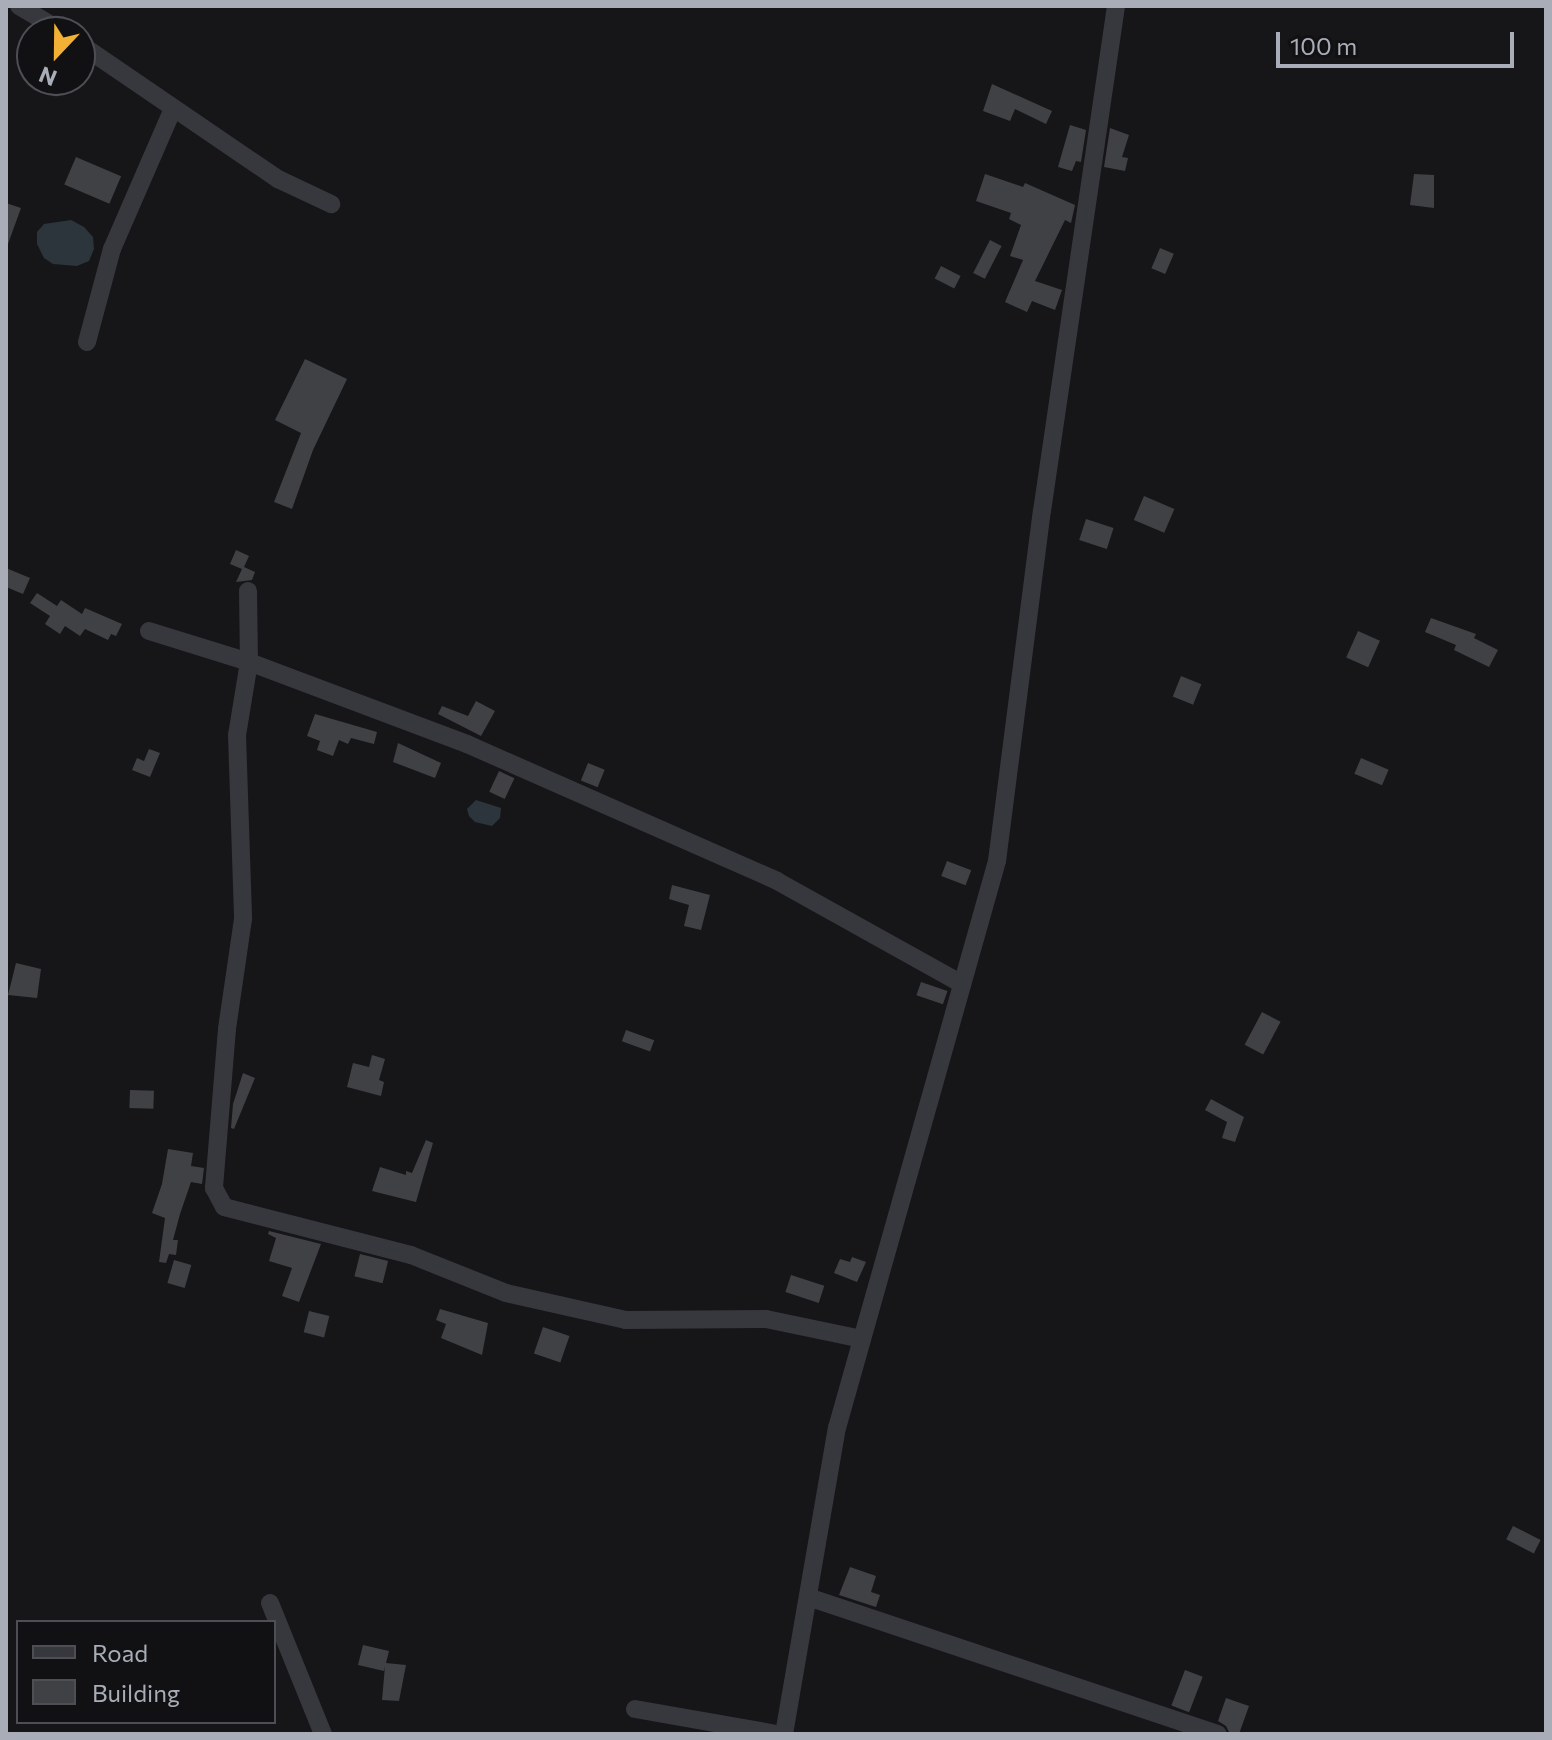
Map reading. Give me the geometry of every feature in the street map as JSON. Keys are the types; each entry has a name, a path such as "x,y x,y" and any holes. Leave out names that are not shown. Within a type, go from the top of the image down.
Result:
{"street":[{"path":"784,1734 837,1428 997,861 1042,511 1116,6"},
{"path":"96,55 278,179 331,204"},
{"path":"87,342 112,249 173,109"},
{"path":"248,591 249,662 237,735 243,919 227,1029 214,1188 224,1207 411,1255 506,1293 626,1320 766,1319 862,1339"},
{"path":"149,631 249,662 467,744 777,881 962,984"},
{"path":"808,1597 1218,1734"},
{"path":"270,1603 323,1734"},
{"path":"635,1709 777,1734"}],"shaded area":[{"path":"71,220 84,227 93,237 94,249 89,261 77,266 53,264 44,258 37,244 37,232 44,224"},
{"path":"476,800 501,808 500,818 492,826 475,822 469,816 467,809"}],"building":[{"path":"992,84 1052,111 1046,124 1015,109 1010,121 983,111"},
{"path":"1070,125 1086,130 1081,162 1076,161 1072,171 1058,167"},
{"path":"1110,128 1129,135 1122,157 1128,158 1125,171 1104,167"},
{"path":"76,157 121,176 109,204 64,185"},
{"path":"985,174 1023,187 1025,183 1075,205 1071,223 1065,220 1035,281 1062,290 1055,310 1032,301 1027,312 1005,302 1023,260 1010,256 1021,225 1009,219 1011,213 976,201"},
{"path":"1414,174 1434,175 1434,208 1410,205"},
{"path":"6,203 21,208 8,244 6,244"},
{"path":"990,240 1002,246 985,279 973,273"},
{"path":"1160,248 1174,254 1165,274 1151,268"},
{"path":"941,266 961,276 954,288 935,278"},
{"path":"305,359 347,379 313,450 292,509 274,502 301,433 275,420"},
{"path":"1144,496 1174,509 1164,533 1134,520"},
{"path":"1086,519 1114,528 1107,549 1079,540"},
{"path":"236,550 249,556 244,567 255,572 252,580 236,582 242,569 230,564"},
{"path":"6,568 30,578 23,594 6,587"},
{"path":"37,593 57,606 61,600 82,614 85,608 122,624 116,636 111,634 108,640 85,629 80,636 65,626 60,634 45,624 50,616 30,603"},
{"path":"1431,618 1476,634 1474,638 1498,650 1489,667 1454,650 1456,645 1425,632"},
{"path":"1358,631 1380,641 1368,667 1346,657"},
{"path":"1181,676 1201,684 1193,705 1173,696"},
{"path":"476,701 495,711 481,736 438,714 442,706 468,716"},
{"path":"315,714 377,732 374,744 351,738 348,744 339,740 333,756 317,750 320,741 307,736"},
{"path":"398,743 441,763 435,778 393,762"},
{"path":"149,749 160,753 150,777 132,770 137,758 144,761"},
{"path":"1361,758 1389,770 1382,785 1354,774"},
{"path":"588,763 605,770 598,787 581,781"},
{"path":"499,771 514,778 505,799 489,792"},
{"path":"947,861 971,870 966,885 941,876"},
{"path":"672,885 710,895 701,930 684,926 689,905 669,899"},
{"path":"16,963 41,969 37,998 8,995"},
{"path":"921,982 947,991 943,1004 916,995"},
{"path":"1262,1012 1281,1022 1263,1055 1245,1045"},
{"path":"626,1030 654,1040 650,1052 622,1041"},
{"path":"372,1055 385,1059 379,1080 384,1082 381,1096 347,1087 353,1063 369,1067"},
{"path":"243,1073 255,1078 234,1129 231,1128 233,1104"},
{"path":"130,1090 154,1091 153,1109 129,1108"},
{"path":"1211,1099 1244,1117 1235,1142 1222,1138 1227,1122 1205,1110"},
{"path":"426,1140 433,1143 416,1202 372,1191 380,1167 406,1175 406,1171 412,1173"},
{"path":"168,1149 193,1153 191,1166 204,1168 202,1184 191,1182 173,1240 178,1240 176,1255 169,1254 166,1263 159,1262 165,1218 152,1213 162,1184"},
{"path":"269,1231 321,1244 299,1302 282,1296 292,1268 269,1261 276,1238 268,1234"},
{"path":"360,1254 388,1261 383,1283 354,1276"},
{"path":"852,1257 866,1262 857,1282 834,1273 840,1259 850,1262"},
{"path":"174,1260 191,1265 185,1288 167,1283"},
{"path":"791,1275 824,1286 819,1303 785,1292"},
{"path":"440,1309 488,1323 482,1355 441,1338 446,1324 436,1320"},
{"path":"309,1311 329,1316 324,1337 304,1332"},
{"path":"543,1327 569,1336 560,1363 534,1353"},
{"path":"1513,1526 1541,1540 1534,1553 1506,1539"},
{"path":"850,1567 876,1576 871,1592 880,1595 876,1607 839,1595"},
{"path":"363,1645 389,1651 386,1663 406,1665 399,1701 382,1700 385,1666 384,1671 358,1665"},
{"path":"1185,1670 1203,1677 1189,1712 1171,1705"},
{"path":"1226,1698 1249,1706 1239,1734 1230,1734 1226,1726 1218,1721"}]}
